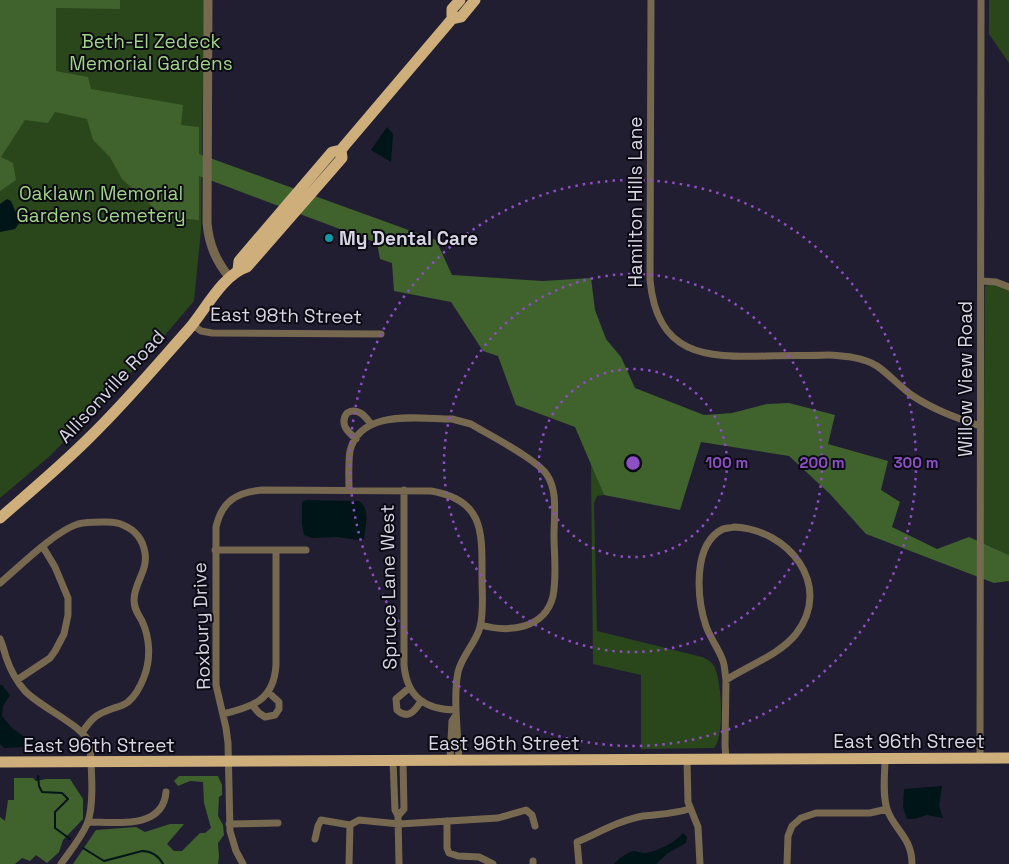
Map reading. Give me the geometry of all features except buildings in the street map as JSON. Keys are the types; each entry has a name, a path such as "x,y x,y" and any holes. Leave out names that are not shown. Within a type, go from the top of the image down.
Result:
{"main road":[{"name":"Allisonville Road","path":"452,19 452,9 460,0"},
{"name":"Allisonville Road","path":"0,518 58,467 102,424 193,325 219,289 234,274 239,261 308,179 332,152 341,150 452,19 462,17 476,0"},
{"name":"East 96th Street","path":"0,762 1009,758"}],"street":[{"path":"208,0 207,224 215,257 234,274"},
{"name":"Hamilton Hills Lane","path":"651,0 650,280 655,310 666,330 675,339 689,348 713,356 828,355 863,360 875,364 912,395 932,408 980,426"},
{"name":"Willow View Road","path":"980,0 980,758"},
{"path":"981,281 996,282 1009,287"},
{"name":"East 98th Street","path":"193,325 201,331 212,333 381,334"},
{"path":"356,439 345,427 344,420 347,413 353,411 360,412 371,424"},
{"path":"454,760 452,722 456,713 458,672 481,626 482,534 473,513 468,507 447,494 431,490 349,490 351,450 360,432 371,424 386,419 398,418 461,420 530,459 544,470 552,485 554,586 548,608 531,624 521,628 507,629 481,626"},
{"name":"Roxbury Drive","path":"243,864 234,845 229,824 229,762 226,728 215,675 215,550 218,518 228,502 236,496 249,491 349,490"},
{"name":"Spruce Lane West","path":"404,490 404,665 406,682 421,701 428,705 456,713"},
{"path":"0,583 55,536 73,526 89,522 111,522 124,525 139,537 145,551 145,568 135,591 134,607 142,622 147,640 148,658 144,678 128,702 96,715 82,733"},
{"path":"726,680 781,648 789,641 806,618 809,600 808,578 795,556 772,537 744,527 723,529 711,539 703,555 699,578 701,609 710,636 723,660 726,680 726,759"},
{"path":"17,680 50,658 55,652 64,634 68,615 68,598 55,567 43,547"},
{"path":"215,550 306,550"},
{"path":"223,714 252,705 262,699 274,680 276,665 276,551"},
{"path":"0,639 6,659 17,680 34,699 82,733 90,746 91,805 88,822 62,864"},
{"path":"409,688 396,699 397,710 404,714 410,714 416,710 421,701"},
{"path":"252,705 258,713 265,717 275,715 279,709 279,702 268,692"},
{"path":"885,758 887,809 907,840 912,864"},
{"path":"686,760 687,799 689,809 698,827 700,864"},
{"path":"398,761 395,810 399,820 399,864"},
{"path":"88,822 139,821 147,819 156,814 162,806 166,792"},
{"path":"579,864 577,842 618,824 643,816 672,814 689,809"},
{"path":"787,864 788,836 792,826 801,818 816,813 870,813 887,809"},
{"path":"315,839 321,820 350,825 359,820 447,821 498,818 526,810 531,814 535,826"},
{"path":"447,821 447,848 450,854 479,857 494,864"},
{"path":"229,824 278,823"},
{"path":"350,825 350,864"}],"green space":[{"name":"Oaklawn Memorial Gardens Cemetery","path":"0,0 204,0 201,230 194,301 148,355 50,456 0,498"},
{"path":"0,0 120,0 120,9 56,8 56,71 88,77 91,89 183,105 181,125 199,127 199,154 436,240 452,275 543,281 591,278 595,310 606,339 621,357 635,388 704,415 732,413 767,404 789,403 835,415 828,444 888,461 881,490 900,502 892,527 937,549 969,537 1009,555 1009,581 994,583 866,534 830,494 789,456 701,442 680,510 604,495 575,427 516,405 498,356 483,351 451,302 394,291 392,263 380,259 377,243 199,176 199,220 164,217 122,179 110,157 93,140 87,119 55,112 48,123 25,120 1,157 13,163 16,180 0,191"},
{"path":"989,0 1009,0 1009,63 989,34"},
{"path":"997,285 1009,290 1009,555 983,543 985,286"},
{"path":"591,464 604,495 597,496 594,503 597,631 702,657 712,663 719,683 721,708 720,732 714,748 641,749 641,675 593,664"},
{"path":"179,776 218,776 222,785 218,816 223,825 224,835 218,843 218,864 73,864 96,830 136,827 145,832 170,824 184,824 167,844 174,851 182,851 200,833 205,833 211,828 204,803 203,782 190,781 178,786 174,781"},
{"path":"14,778 33,778 36,781 70,779 83,799 83,819 63,840 59,852 47,863 36,855 30,861 22,858 15,864 0,864 0,817 5,821 8,800 14,800"}],"shaded area":[{"path":"387,127 393,134 391,162 371,150"},
{"path":"7,199 11,201 20,222 15,229 0,232 0,204"},
{"path":"306,500 359,501 363,504 366,513 364,539 312,538 304,535 302,502"},
{"path":"0,685 10,695 3,706 2,716 12,728 30,741 31,744 28,747 4,748 0,744"},
{"path":"942,786 939,806 943,818 927,815 907,819 903,807 904,789"},
{"path":"683,833 687,837 686,843 668,853 656,864 614,864 623,856 635,851 645,853 660,849 676,840"}],"waterway":[{"path":"38,776 42,792 62,793 68,799 55,812 55,828 70,839"},
{"path":"83,848 104,861 142,851 149,852 157,856 163,864"}],"place":[{"name":"My Dental Care","path":"329,238"}],"park label":[{"name":"Beth-El Zedeck Memorial Gardens","path":"151,52"}]}
